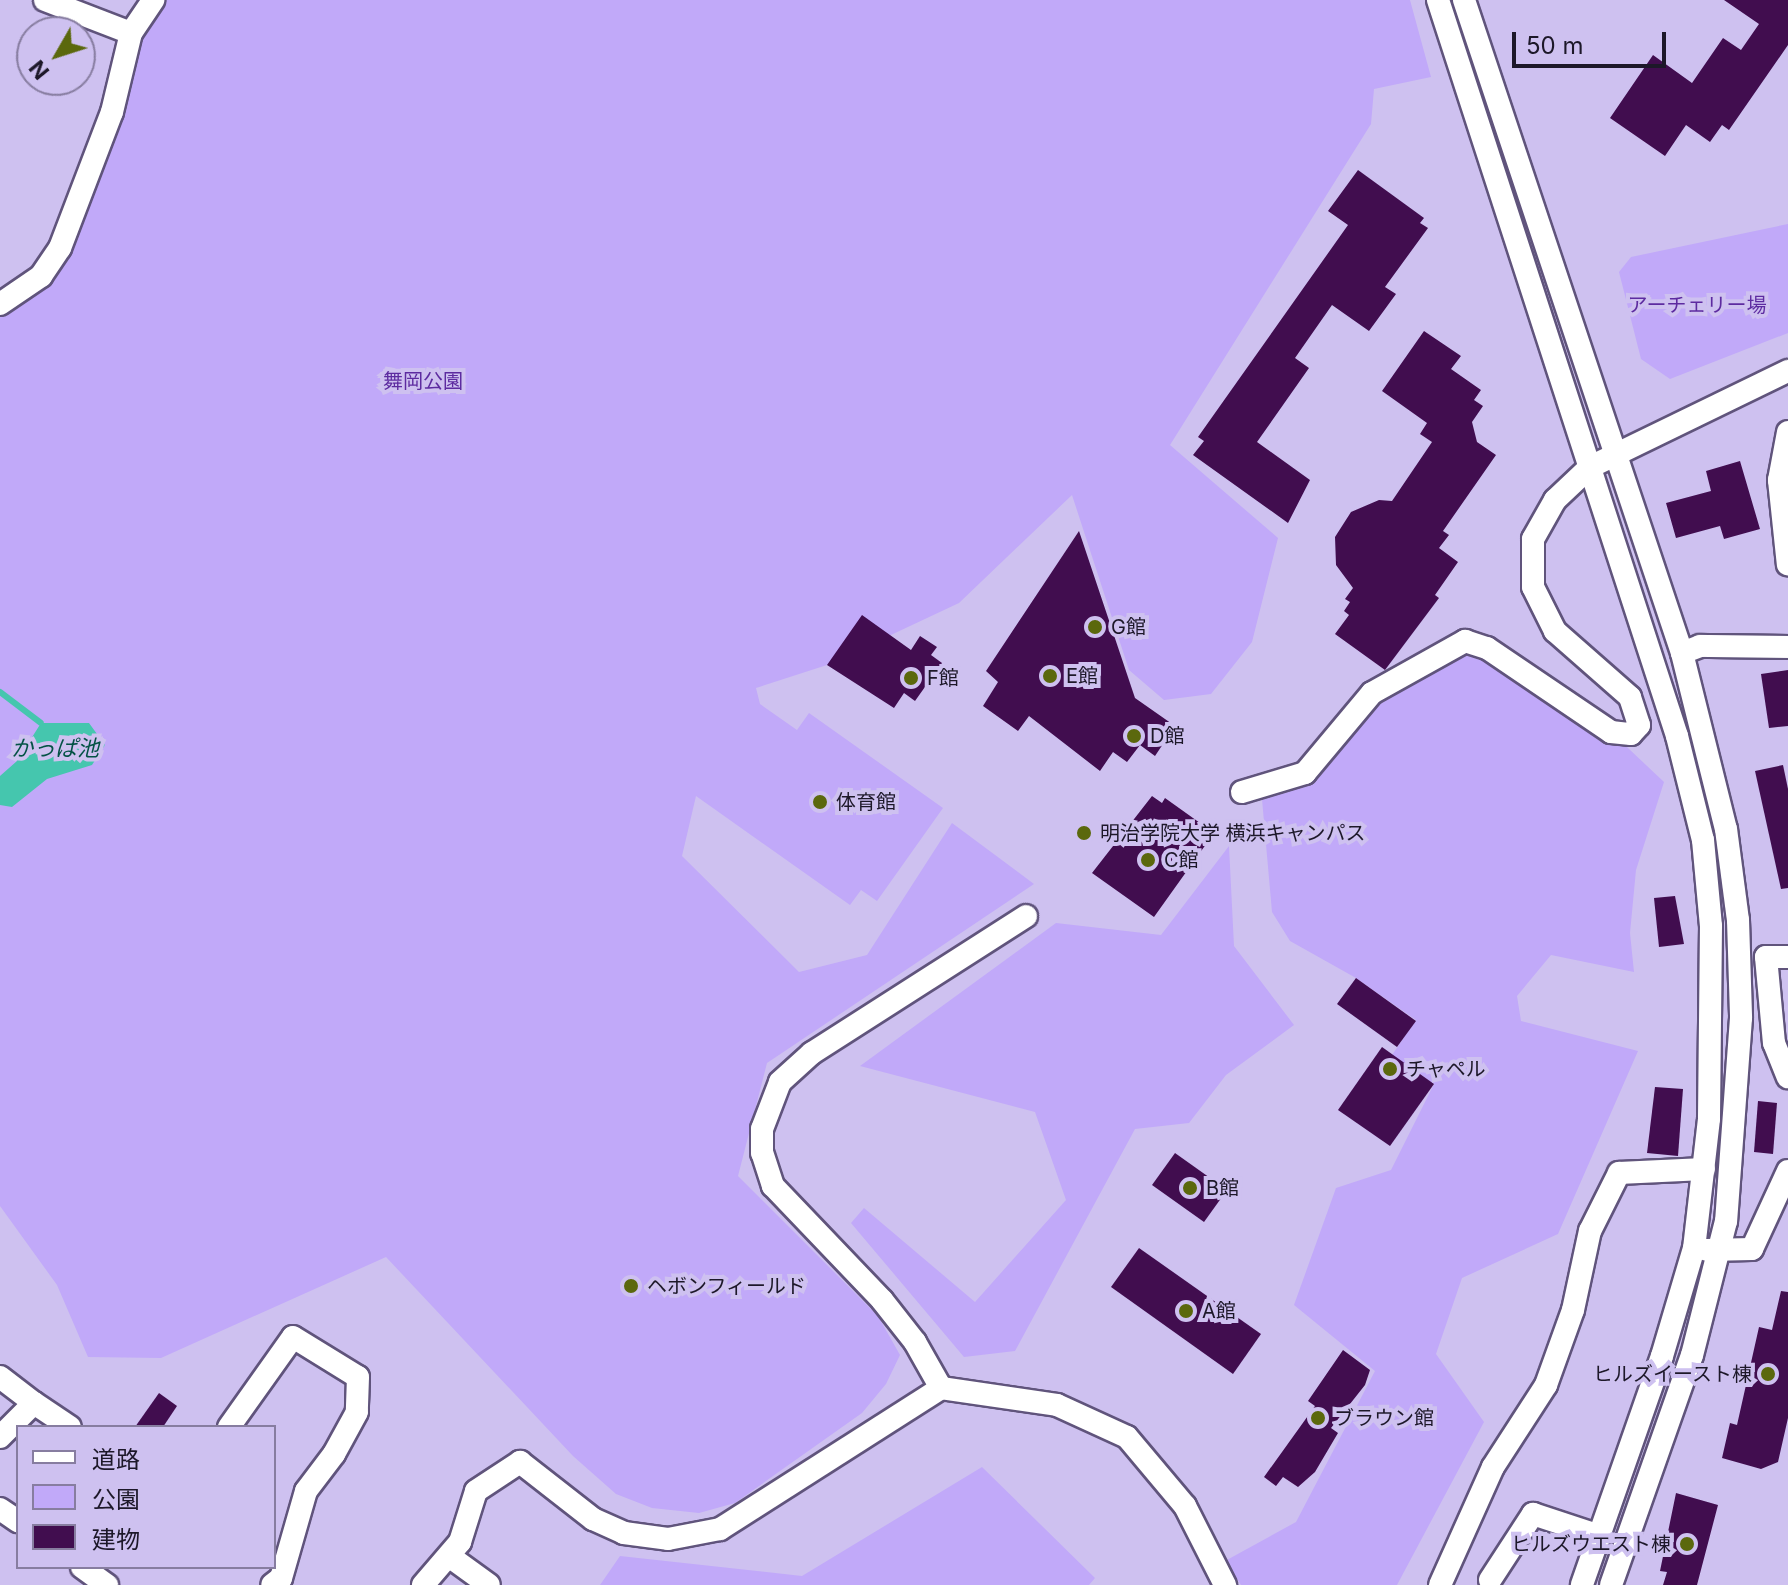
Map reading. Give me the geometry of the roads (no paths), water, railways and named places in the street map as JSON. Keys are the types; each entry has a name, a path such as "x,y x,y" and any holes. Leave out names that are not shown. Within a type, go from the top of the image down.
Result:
{"street":[{"path":"45,0 131,33"},
{"path":"0,304 41,276 60,248 112,112 131,33 153,0"},
{"path":"1438,0 1677,736 1703,840 1713,1022 1704,1169 1694,1248 1582,1585"},
{"path":"1464,0 1613,455 1682,653 1726,829 1738,920 1741,1018 1737,1118 1719,1251 1692,1355 1611,1585"},
{"path":"1242,792 1305,773 1372,693 1465,641 1487,648 1611,732 1631,734 1639,725 1630,697 1555,631 1533,587 1533,539 1555,500 1590,467 1788,371"},
{"path":"1788,432 1779,480 1788,565"},
{"path":"1682,653 1700,646 1788,647"},
{"path":"941,1388 915,1342 882,1300 773,1186 762,1153 762,1129 780,1082 812,1053 1026,916"},
{"path":"1788,957 1766,957 1774,1043 1788,1077"},
{"path":"1440,1585 1493,1467 1546,1385 1573,1310 1590,1231 1619,1173 1704,1169"},
{"path":"1694,1248 1719,1251 1752,1249 1788,1171"},
{"path":"230,1425 293,1337 358,1377 357,1412 334,1454 306,1491 277,1579"},
{"path":"0,1377 67,1425"},
{"path":"423,1585 460,1542 476,1491 520,1462 593,1519 624,1533 668,1539 720,1529 941,1388 1057,1405 1127,1437 1185,1506 1225,1585"},
{"path":"0,1437 34,1403"},
{"path":"1490,1580 1533,1514 1600,1536"},
{"path":"449,1556 489,1585"},
{"path":"85,1569 107,1585"}],"water":[{"name":"かっぱ池","path":"41,723 89,723 105,745 92,765 47,779 12,807 0,805 0,776 17,761"}],"waterway":[{"path":"0,692 41,723"}],"place":[{"name":"G館","path":"1095,627"},
{"name":"E館","path":"1050,676"},
{"name":"F館","path":"911,678"},
{"name":"D館","path":"1134,736"},
{"name":"体育館","path":"820,802"},
{"name":"明治学院大学 横浜キャンパス","path":"1084,833"},
{"name":"C館","path":"1148,860"},
{"name":"チャペル","path":"1390,1069"},
{"name":"B館","path":"1190,1188"},
{"name":"ヘボンフィールド","path":"631,1286"},
{"name":"A館","path":"1186,1311"},
{"name":"ヒルズイースト棟","path":"1768,1374"},
{"name":"ブラウン館","path":"1318,1418"},
{"name":"ヒルズウエスト棟","path":"1687,1544"}],"park label":[{"name":"アーチェリー場","path":"1697,305"},
{"name":"舞岡公園","path":"423,381"}]}
